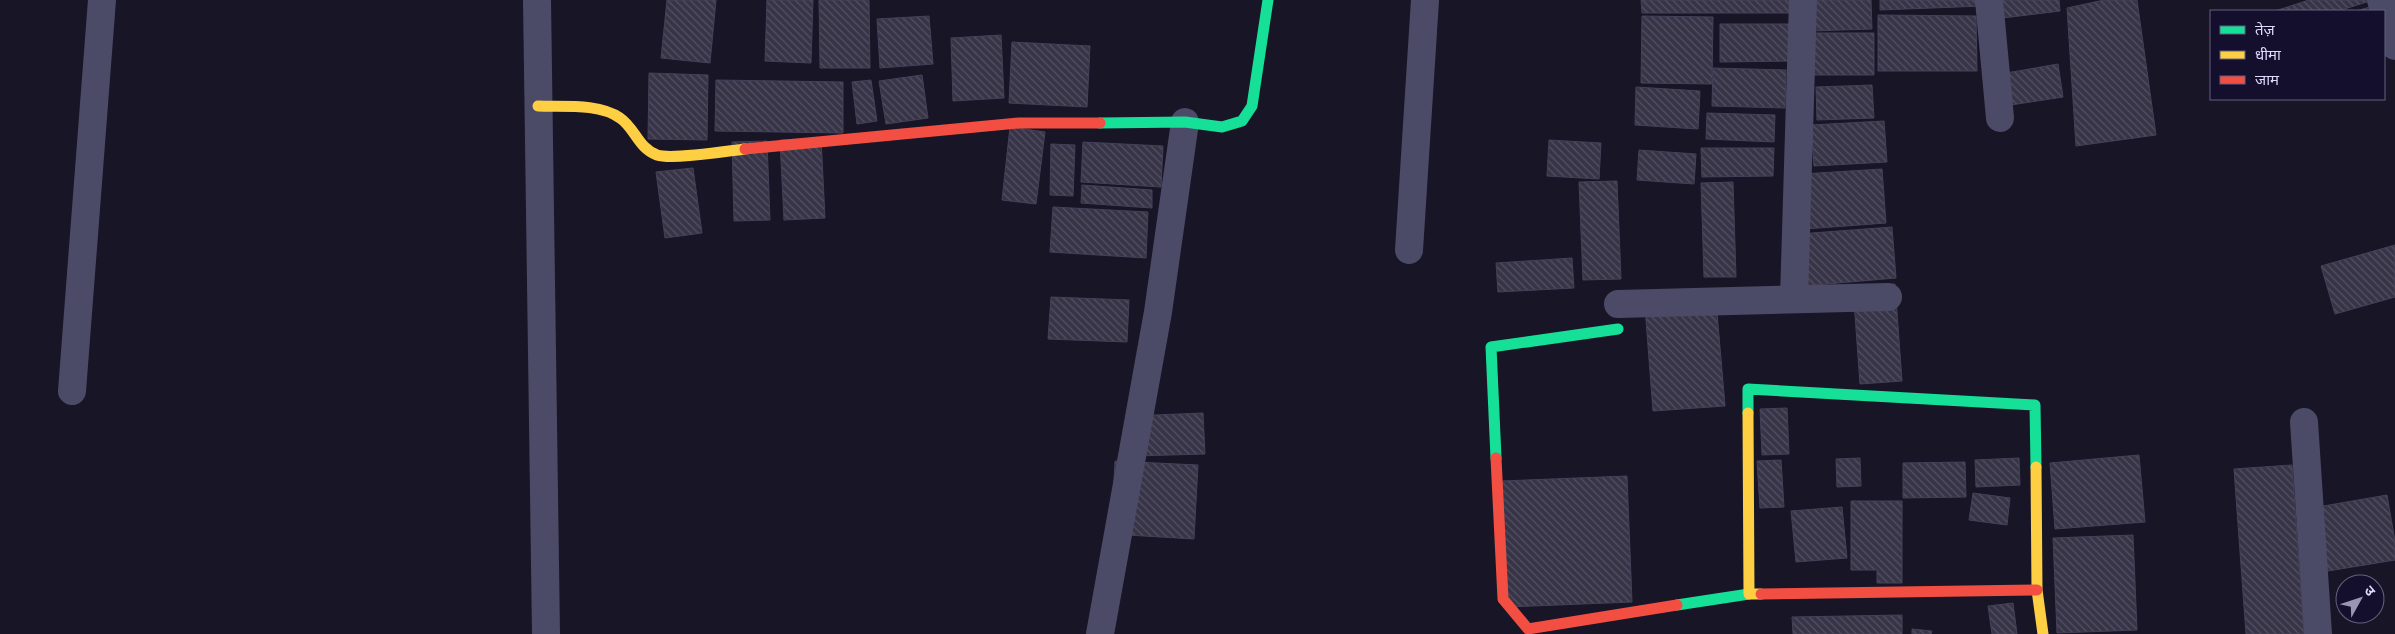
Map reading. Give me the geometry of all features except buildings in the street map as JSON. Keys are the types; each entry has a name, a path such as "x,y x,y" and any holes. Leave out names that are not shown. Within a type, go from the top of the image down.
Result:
{"street":[{"path":"72,391 102,0"},
{"path":"537,0 546,634"},
{"path":"538,106 600,109 621,118 641,145 658,155 684,155 1019,123 1185,122 1222,127 1242,121 1252,106 1268,0"},
{"path":"1409,250 1425,0"},
{"path":"1794,298 1803,0"},
{"path":"1989,0 2000,118"},
{"path":"2385,13 2395,46"},
{"path":"1100,634 1158,312 1185,122"},
{"path":"1888,297 1794,298 1618,317 1491,347 1503,599 1528,629 1749,594 2037,590"},
{"path":"1749,594 1748,389 2035,405 2037,590 2043,634"},
{"path":"2304,422 2318,634"}],"traffic: fast":[{"path":"1100,123 1185,122 1222,127 1242,121 1252,106 1268,0"},
{"path":"1496,458 1491,347 1618,329"},
{"path":"1748,413 1748,389 2035,405 2036,467"},
{"path":"1677,605 1749,594"}],"traffic: slow":[{"path":"538,106 591,108 611,113 625,122 645,148 657,155 687,156 745,149"},
{"path":"1748,413 1749,594 1761,594"},
{"path":"2036,467 2037,590 2043,634"}],"traffic: jam":[{"path":"745,149 1019,123 1100,123"},
{"path":"1496,458 1503,599 1528,629 1677,605"},
{"path":"1761,594 2037,590"}]}
